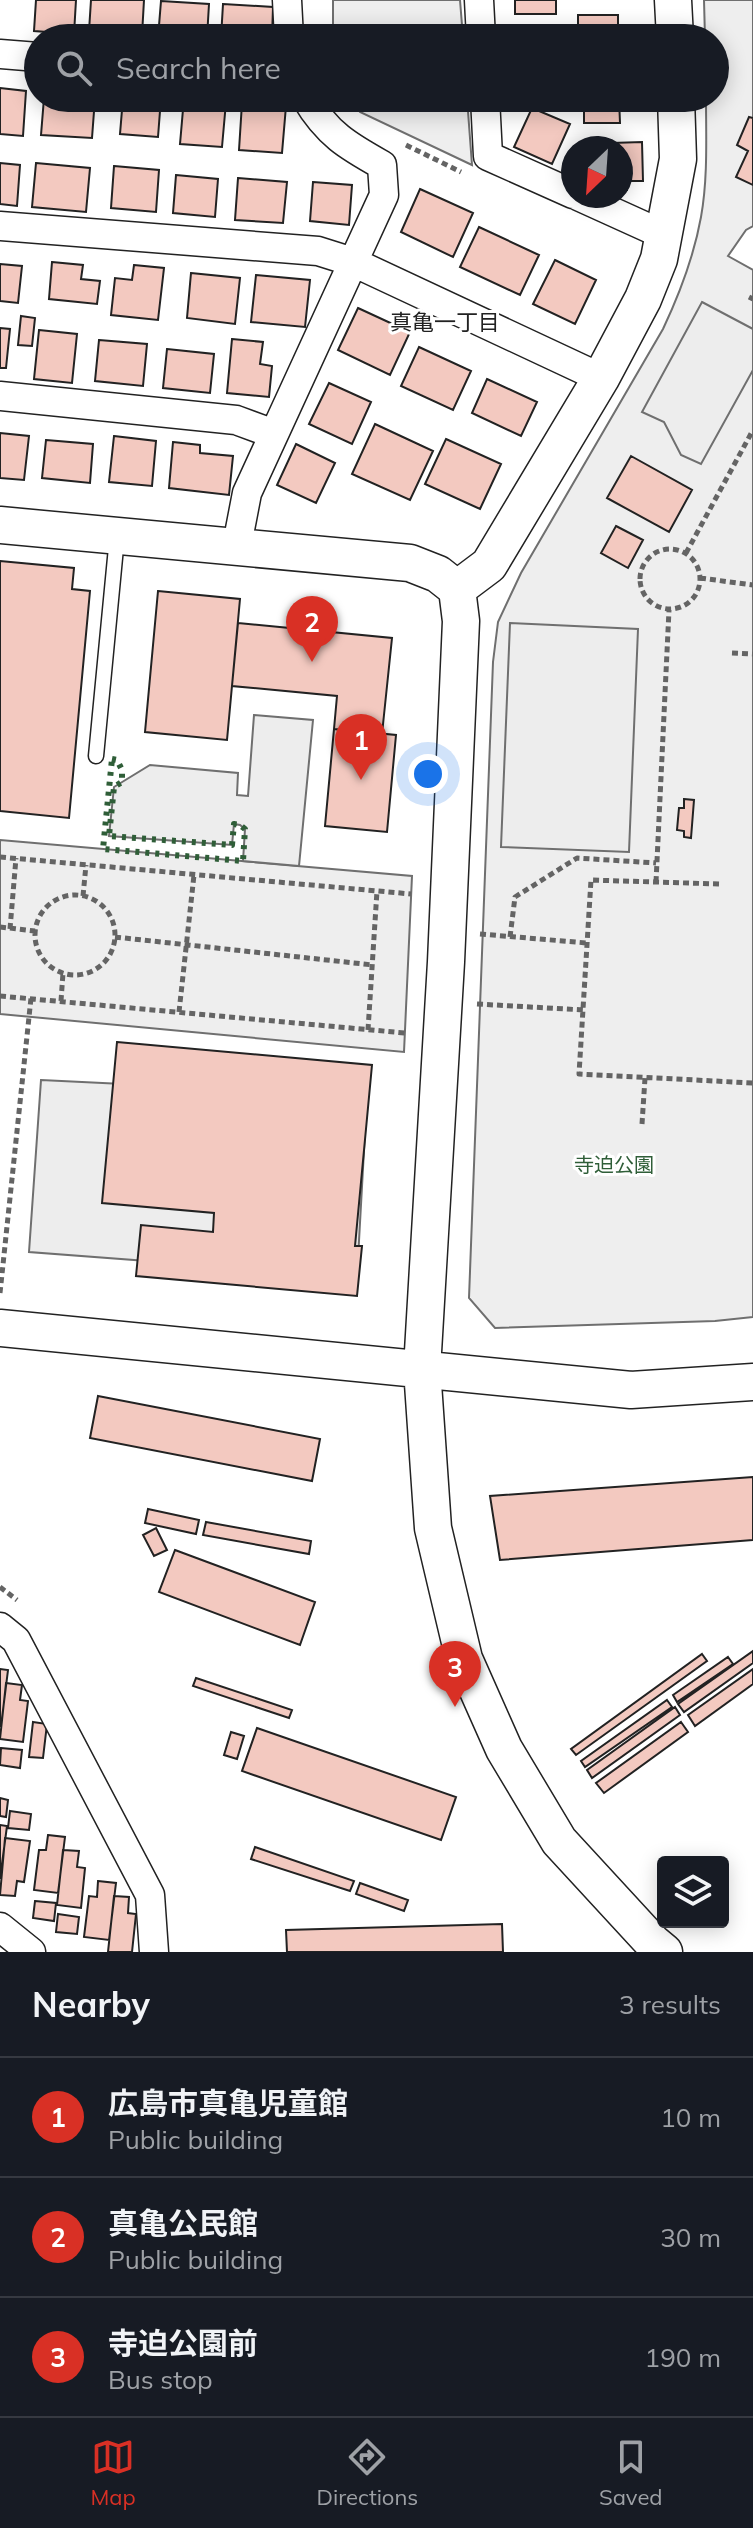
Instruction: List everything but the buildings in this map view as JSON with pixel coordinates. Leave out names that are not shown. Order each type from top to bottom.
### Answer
[{"type":"street","points":[[287,0],[288,24]]},
{"type":"street","points":[[479,0],[480,24]]},
{"type":"street","points":[[673,0],[674,24]]},
{"type":"street","points":[[0,54],[24,56]]},
{"type":"street","points":[[237,545],[247,493],[384,195],[382,165],[342,142],[315,112]]},
{"type":"street","points":[[486,112],[488,156],[561,188]]},
{"type":"street","points":[[457,589],[489,565],[601,378],[643,299],[659,259],[678,159],[676,112]]},
{"type":"street","points":[[605,208],[664,235]]},
{"type":"street","points":[[0,226],[318,251],[353,262],[601,378]]},
{"type":"street","points":[[0,396],[236,420],[274,434]]},
{"type":"street","points":[[0,525],[410,563],[438,574],[457,589],[461,621],[447,947],[422,1369],[433,1528],[464,1659],[504,1749],[559,1841],[664,1952]]},
{"type":"street","points":[[0,1328],[631,1390],[753,1382]]},
{"type":"street","points":[[0,1627],[16,1640],[150,1895],[154,1952]]},
{"type":"street","points":[[0,1927],[31,1952]]},
{"type":"lane","points":[[96,756],[117,536]]},
{"type":"path","points":[[686,553],[753,430]]},
{"type":"path","points":[[666,548],[686,553],[698,569],[700,578],[695,597],[679,608],[669,610],[650,602],[639,585],[642,565],[648,557],[666,548]]},
{"type":"path","points":[[700,578],[753,585]]},
{"type":"path","points":[[656,882],[669,610]]},
{"type":"path","points":[[732,653],[753,654]]},
{"type":"path","points":[[0,857],[411,894]]},
{"type":"path","points":[[10,929],[16,858]]},
{"type":"path","points":[[510,937],[515,897],[577,858],[656,863]]},
{"type":"path","points":[[83,896],[86,865]]},
{"type":"path","points":[[179,1012],[194,875]]},
{"type":"path","points":[[719,884],[591,880],[579,1074],[753,1083]]},
{"type":"path","points":[[368,1030],[377,891]]},
{"type":"path","points":[[74,894],[83,896],[99,902],[108,912],[114,924],[113,949],[106,961],[96,969],[84,974],[63,973],[46,964],[38,952],[35,931],[41,913],[50,903],[74,894]]},
{"type":"path","points":[[0,927],[35,931]]},
{"type":"path","points":[[479,934],[587,943]]},
{"type":"path","points":[[115,937],[373,965]]},
{"type":"path","points":[[61,1001],[63,973]]},
{"type":"path","points":[[0,996],[405,1033]]},
{"type":"path","points":[[0,1293],[31,998]]},
{"type":"path","points":[[475,1004],[584,1010]]},
{"type":"path","points":[[642,1124],[645,1078]]},
{"type":"green space","points":[[333,0],[460,0],[462,24],[333,24]]},
{"type":"green space","name":"寺迫公園","points":[[704,0],[753,0],[753,226],[746,230],[728,256],[753,270],[753,1317],[495,1328],[469,1298],[493,662],[498,622],[521,573],[663,329],[686,274],[703,202],[706,112],[729,112],[729,24],[705,24]]},
{"type":"green space","points":[[360,112],[468,112],[472,165]]},
{"type":"green space","points":[[0,840],[412,876],[404,1052],[0,1014]]},
{"type":"shaded area","points":[[702,302],[753,329],[753,370],[701,464],[681,455],[664,422],[642,412]]},
{"type":"shaded area","points":[[510,623],[638,629],[629,852],[501,847]]},
{"type":"shaded area","points":[[254,715],[313,720],[299,866],[243,861],[245,829],[234,824],[232,845],[109,836],[114,787],[150,765],[238,773],[237,795],[248,796]]},
{"type":"shaded area","points":[[41,1080],[367,1096],[357,1277],[29,1252]]},
{"type":"hedge","points":[[112,759],[117,760],[122,770],[122,782],[114,787],[109,836],[232,845],[234,824],[240,825],[245,829],[243,861],[103,849],[112,759]]},
{"type":"place","name":"真亀公民館","points":[[312,662]]},
{"type":"place","name":"広島市真亀児童館","points":[[361,780]]},
{"type":"place","name":"寺迫公園前","points":[[455,1707]]},
{"type":"district","name":"真亀一丁目","points":[[445,322]]}]
